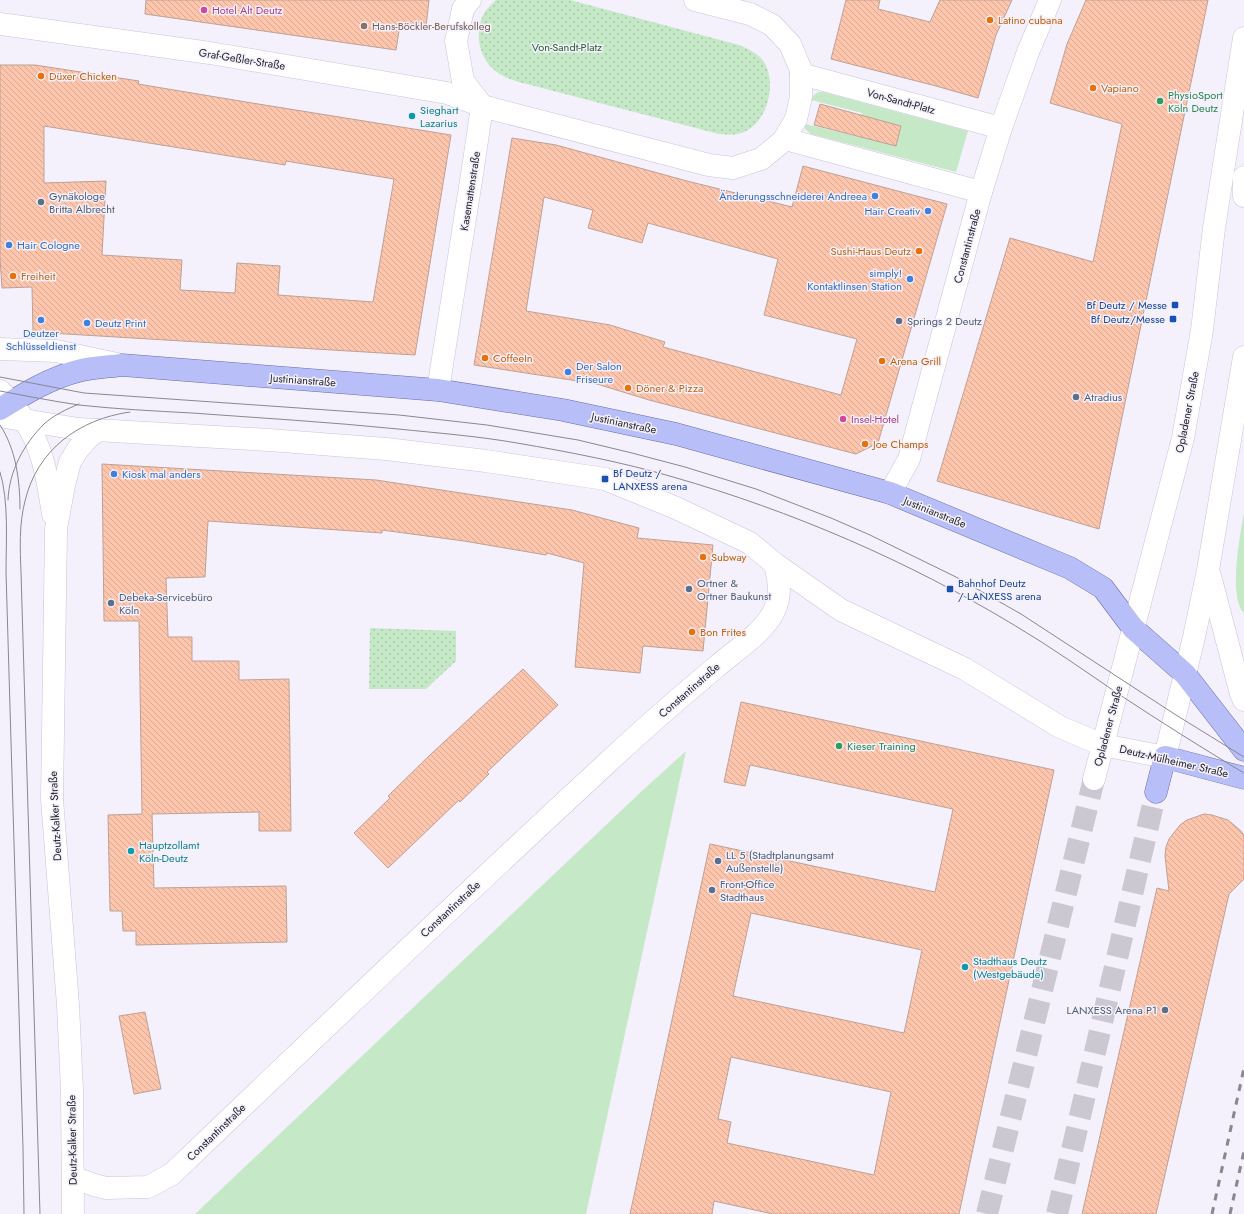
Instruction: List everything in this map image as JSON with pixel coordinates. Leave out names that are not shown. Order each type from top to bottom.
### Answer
[{"type":"main road","points":[[470,0],[463,9],[456,41],[463,81],[482,106],[709,165],[733,168],[761,159],[785,139],[796,119],[802,96],[801,70],[790,44],[772,25],[750,14],[695,0]]},
{"type":"main road","name":"Constantinstraße","points":[[890,493],[909,459],[981,192],[1001,128],[1028,52],[1050,0]]},
{"type":"main road","name":"Graf-Geßler-Straße","points":[[0,24],[247,59],[447,93],[482,106]]},
{"type":"main road","name":"Opladener Straße","points":[[1094,779],[1183,438],[1202,330],[1214,228],[1244,38]]},
{"type":"main road","name":"Von-Sandt-Platz","points":[[801,74],[1001,128]]},
{"type":"main road","points":[[1235,95],[1244,128]]},
{"type":"main road","name":"Kasemattenstraße","points":[[438,390],[474,168],[482,106]]},
{"type":"main road","points":[[785,139],[981,192]]},
{"type":"main road","points":[[1244,177],[1244,196]]},
{"type":"main road","name":"Justinianstraße","points":[[0,349],[56,351],[122,366],[438,390],[563,410],[676,434],[890,493],[1070,568],[1103,588],[1133,628],[1185,674]]},
{"type":"main road","points":[[1156,792],[1185,674],[1208,570],[1244,357]]},
{"type":"main road","points":[[122,366],[95,368],[61,376],[3,405],[25,420],[61,427],[386,449],[486,460],[605,479],[730,532],[750,543],[775,564],[841,610],[964,669],[1060,726],[1103,745]]},
{"type":"main road","points":[[25,420],[34,436],[43,462],[56,529]]},
{"type":"main road","name":"Deutz-Kalker Straße","points":[[74,1214],[72,1090],[68,1005],[52,799],[56,529],[70,462],[78,449],[98,430]]},
{"type":"main road","name":"Constantinstraße","points":[[73,1177],[94,1186],[106,1188],[148,1187],[172,1174],[426,931],[623,748],[714,668],[757,633],[770,618],[777,605],[780,583],[775,564]]},
{"type":"main road","points":[[1208,570],[1241,694],[1244,700]]},
{"type":"main road","points":[[1185,674],[1244,750]]},
{"type":"main road","name":"Deutz-Mülheimer Straße","points":[[1103,745],[1165,757],[1244,778]]},
{"type":"green space","name":"Von-Sandt-Platz","points":[[496,0],[570,0],[739,45],[759,56],[764,62],[768,71],[770,90],[765,110],[754,126],[742,133],[731,135],[715,133],[508,78],[491,67],[486,61],[480,47],[480,23],[487,9]]},
{"type":"green space","points":[[818,92],[823,92],[968,131],[956,172],[811,134],[805,129],[805,124],[855,136],[862,113],[811,100]]},
{"type":"green space","points":[[1244,513],[1244,613],[1239,605],[1237,594],[1236,565]]},
{"type":"green space","points":[[370,628],[456,631],[456,661],[426,689],[369,689]]},
{"type":"green space","points":[[686,751],[586,1214],[195,1214],[643,790]]},
{"type":"building","points":[[146,0],[429,0],[426,27],[400,24],[396,50],[145,14]]},
{"type":"building","points":[[846,0],[880,0],[878,9],[930,22],[940,0],[1012,0],[996,35],[978,98],[831,59]]},
{"type":"building","points":[[1086,0],[1208,0],[1099,529],[937,481],[1010,238],[1093,262],[1122,124],[1050,103],[1067,44]]},
{"type":"building","points":[[0,65],[35,65],[139,81],[138,84],[451,135],[415,355],[33,332],[32,287],[2,288],[0,258]],"holes":[[[44,126],[285,165],[286,161],[394,179],[373,302],[278,295],[280,266],[237,263],[235,293],[180,290],[182,260],[102,255],[106,181],[44,183]]]},
{"type":"building","points":[[820,104],[901,126],[896,146],[814,125]]},
{"type":"building","points":[[512,138],[556,145],[687,181],[792,207],[803,166],[947,204],[878,443],[856,454],[649,400],[597,384],[474,365]],"holes":[[[544,197],[593,210],[588,228],[642,243],[648,223],[778,259],[764,315],[857,339],[841,395],[663,347],[665,342],[610,325],[526,311]]]},
{"type":"building","points":[[102,464],[376,480],[572,510],[639,528],[637,538],[713,545],[703,651],[643,646],[640,673],[575,667],[584,563],[547,553],[546,555],[464,541],[382,530],[382,533],[208,521],[205,577],[166,578],[168,637],[192,637],[192,661],[239,661],[239,680],[289,679],[291,831],[259,831],[259,812],[152,814],[154,888],[286,886],[287,942],[136,945],[136,931],[123,931],[122,911],[110,911],[108,815],[142,814],[139,621],[104,621]]},
{"type":"building","points":[[523,669],[558,705],[487,772],[489,774],[460,802],[459,800],[388,868],[354,833],[390,798],[388,796],[431,754]]},
{"type":"building","name":"Stadthaus Deutz (Westgebäude)","points":[[741,702],[1054,770],[959,1214],[773,1214],[714,1201],[712,1214],[630,1214],[710,844],[935,892],[953,809],[750,765],[745,786],[724,782]],"holes":[[[751,913],[922,950],[904,1033],[733,996]],[[731,1057],[891,1092],[874,1175],[727,1143],[731,1122],[718,1119]]]},
{"type":"building","name":"LANXESS Arena P1","points":[[1204,814],[1228,820],[1241,831],[1244,836],[1244,879],[1229,894],[1156,1214],[1082,1214],[1157,888],[1169,891],[1165,856],[1166,847],[1169,839],[1180,825],[1187,820]]},
{"type":"building","points":[[145,1012],[161,1089],[134,1094],[119,1016]]},
{"type":"tunnel","points":[[987,1214],[1094,779]]},
{"type":"tunnel","points":[[1057,1214],[1156,792]]},
{"type":"tram line","points":[[0,377],[84,393],[399,415],[487,425],[578,440],[685,467],[756,489],[831,518],[870,535],[956,577],[1021,614],[1176,715],[1244,757]]},
{"type":"tram line","points":[[0,391],[79,405],[346,424],[487,438],[615,462],[717,490],[762,505],[848,540],[891,559],[974,602],[1068,659],[1120,695],[1244,773]]},
{"type":"tram line","points":[[8,500],[11,479],[15,468],[30,440],[48,421],[61,412],[79,404]]},
{"type":"tram line","points":[[40,1214],[20,536],[25,501],[31,483],[39,467],[50,452],[63,440],[78,430],[111,416],[130,412]]},
{"type":"tram line","points":[[0,425],[10,444],[16,466],[20,509]]},
{"type":"tram line","points":[[0,472],[6,508],[6,572],[24,1214]]},
{"type":"railway","points":[[1212,1214],[1244,1068]]},
{"type":"railway","points":[[1230,1214],[1244,1151]]},
{"type":"place","name":"Hotel Alt Deutz","points":[[204,10]]},
{"type":"place","name":"Latino cubana","points":[[990,20]]},
{"type":"place","name":"Hans-Böckler-Berufskolleg","points":[[364,26]]},
{"type":"place","name":"Düxer Chicken","points":[[41,76]]},
{"type":"place","name":"Vapiano","points":[[1093,88]]},
{"type":"place","name":"PhysioSport Köln Deutz","points":[[1160,101]]},
{"type":"place","name":"Sieghart Lazarius","points":[[412,116]]},
{"type":"place","name":"Änderungsschneiderei Andreea","points":[[875,196]]},
{"type":"place","name":"Gynäkologe Britta Albrecht","points":[[41,202]]},
{"type":"place","name":"Hair Creativ","points":[[928,211]]},
{"type":"place","name":"Hair Cologne","points":[[9,245]]},
{"type":"place","name":"Sushi-Haus Deutz","points":[[919,251]]},
{"type":"place","name":"Freiheit","points":[[13,276]]},
{"type":"place","name":"simply! Kontaktlinsen Station","points":[[910,279]]},
{"type":"place","name":"Bf Deutz / Messe","points":[[1175,305]]},
{"type":"place","name":"Bf Deutz/Messe","points":[[1173,319]]},
{"type":"place","name":"Deutzer Schlüsseldienst","points":[[41,320]]},
{"type":"place","name":"Springs 2 Deutz","points":[[899,321]]},
{"type":"place","name":"Deutz Print","points":[[87,323]]},
{"type":"place","name":"CoffeeIn","points":[[485,358]]},
{"type":"place","name":"Arena Grill","points":[[882,361]]},
{"type":"place","name":"Der Salon Friseure","points":[[568,372]]},
{"type":"place","name":"Döner & Pizza","points":[[628,388]]},
{"type":"place","name":"Atradius","points":[[1076,397]]},
{"type":"place","name":"Insel-Hotel","points":[[843,419]]},
{"type":"place","name":"Joe Champs","points":[[865,444]]},
{"type":"place","name":"Kiosk mal anders","points":[[114,474]]},
{"type":"place","name":"Bf Deutz / LANXESS arena","points":[[605,479]]},
{"type":"place","name":"Subway","points":[[703,557]]},
{"type":"place","name":"Ortner & Ortner Baukunst","points":[[689,589]]},
{"type":"place","name":"Bahnhof Deutz / LANXESS arena","points":[[950,589]]},
{"type":"place","name":"Debeka-Servicebüro Köln","points":[[111,603]]},
{"type":"place","name":"Bon Frites","points":[[692,632]]},
{"type":"place","name":"Kieser Training","points":[[839,746]]},
{"type":"place","name":"Hauptzollamt Köln-Deutz","points":[[131,851]]},
{"type":"place","name":"LL 5 (Stadtplanungsamt Außenstelle)","points":[[718,861]]},
{"type":"place","name":"Front-Office Stadthaus","points":[[712,890]]},
{"type":"place","name":"Stadthaus Deutz (Westgebäude)","points":[[965,967]]},
{"type":"place","name":"LANXESS Arena P1","points":[[1165,1010]]}]
